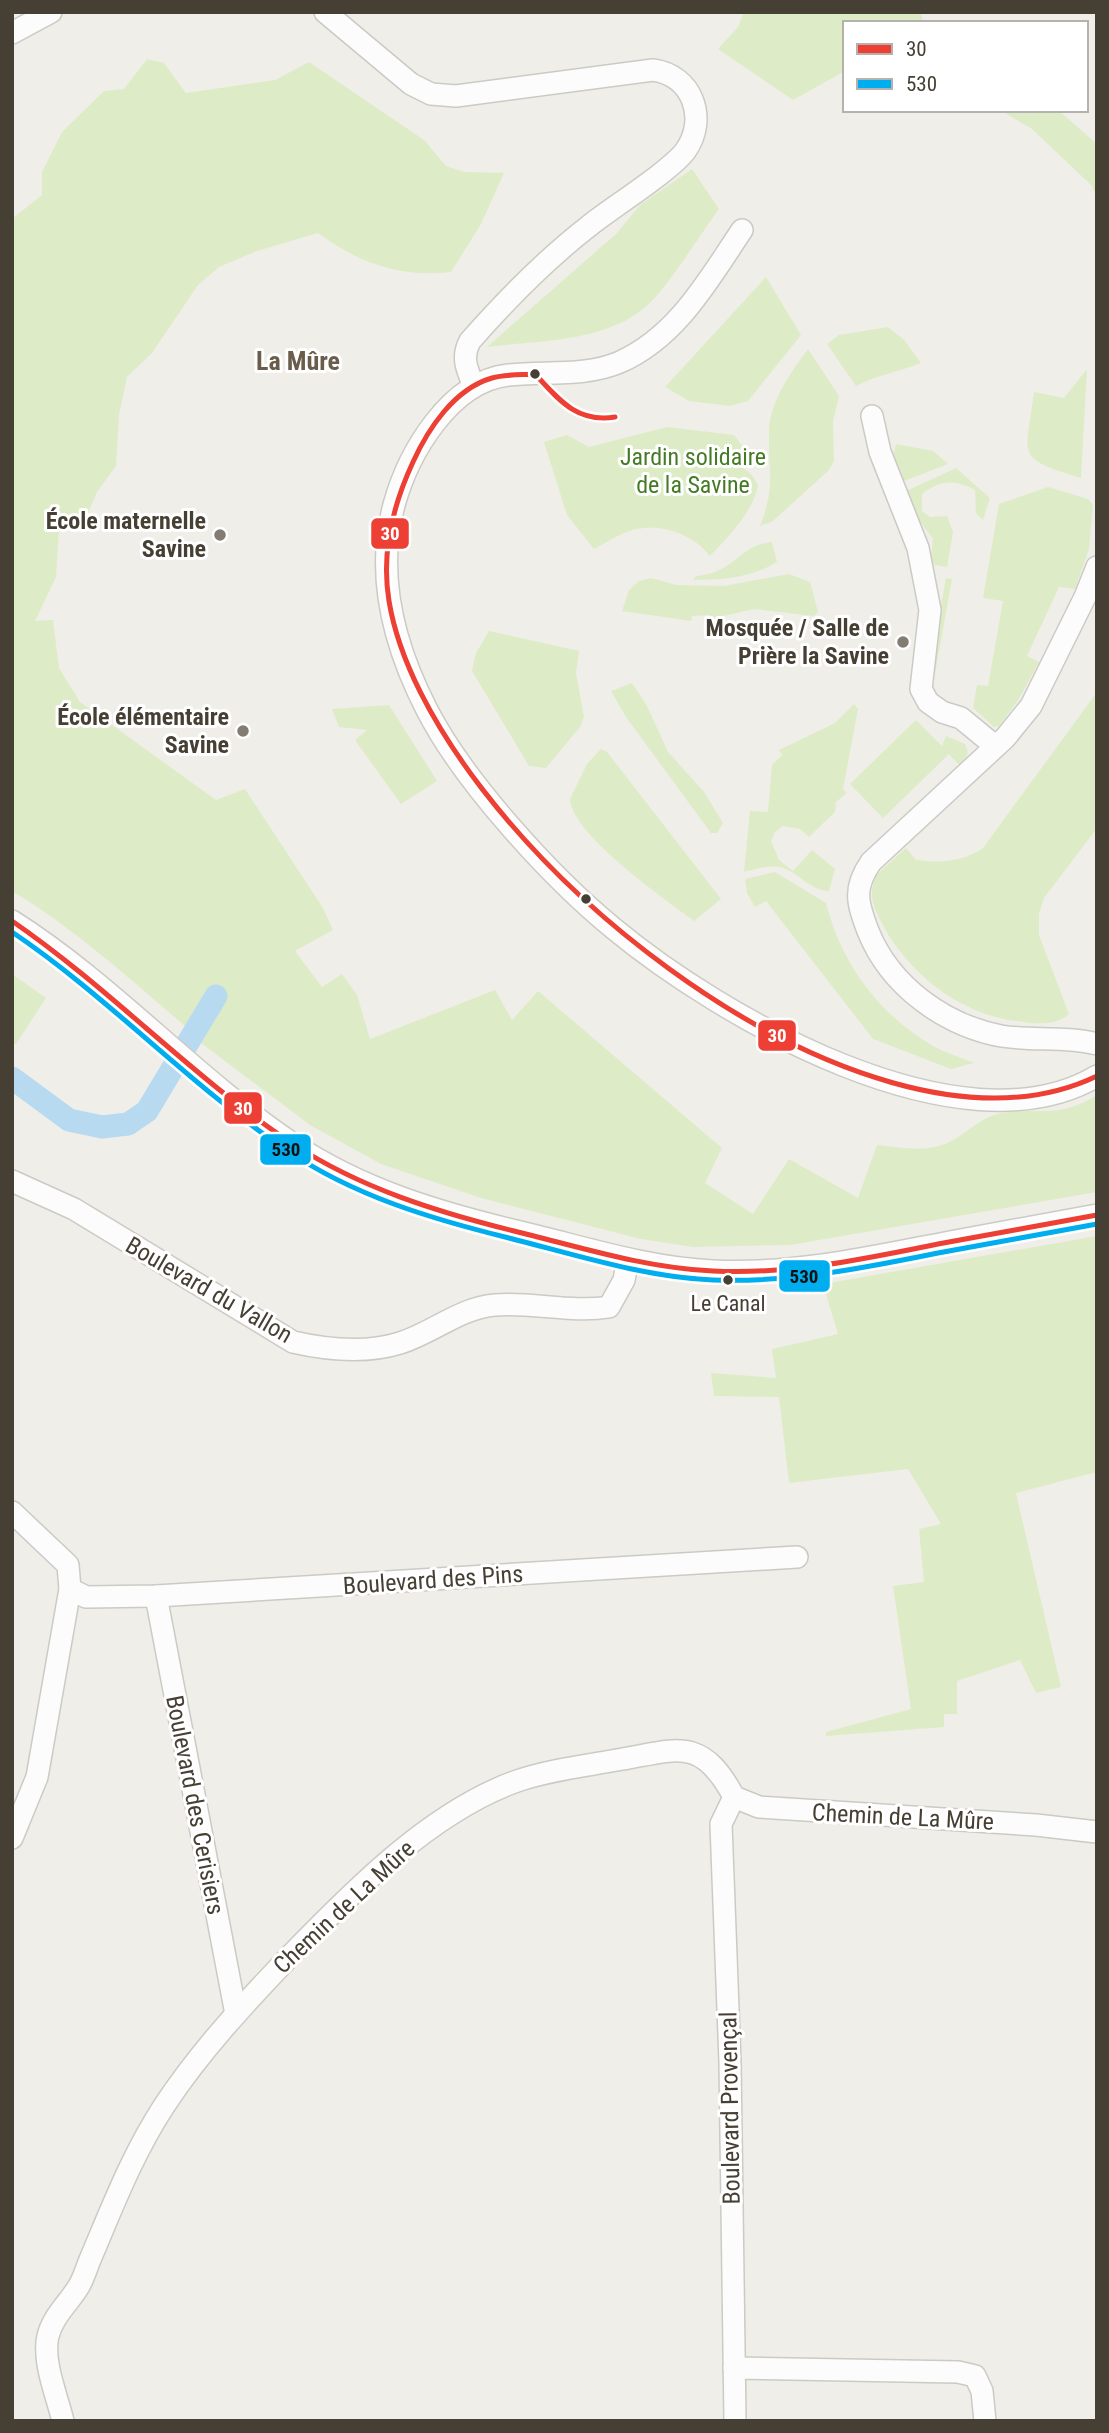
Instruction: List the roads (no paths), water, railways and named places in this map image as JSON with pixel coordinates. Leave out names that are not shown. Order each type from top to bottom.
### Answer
[{"type":"street","points":[[12,33],[51,12]]},
{"type":"street","points":[[326,12],[411,84],[431,94],[456,96],[653,70],[668,72],[684,82],[693,97],[695,125],[682,155],[588,226],[529,277],[470,341],[465,349],[465,362],[474,386]]},
{"type":"street","points":[[742,230],[688,309],[650,343],[620,362],[593,370],[504,376],[474,386],[433,426],[401,484],[387,538],[387,594],[402,651],[428,712],[471,776],[546,865],[614,929],[688,983],[784,1040],[867,1074],[931,1094],[989,1100],[1041,1097],[1065,1091],[1097,1076]]},
{"type":"street","points":[[872,416],[877,444],[918,548],[925,582],[929,627],[921,689],[928,702],[942,712],[961,718],[995,746]]},
{"type":"street","points":[[1092,1043],[1002,1036],[970,1027],[939,1012],[892,971],[874,945],[858,898],[859,880],[871,862],[995,746],[1031,706],[1085,597],[1097,566]]},
{"type":"street","points":[[12,921],[58,952],[228,1096],[294,1144],[382,1191],[456,1217],[628,1259],[701,1270],[776,1270],[852,1262],[1097,1215]]},
{"type":"street","name":"Boulevard du Vallon","points":[[12,1181],[74,1209],[293,1342],[326,1350],[368,1349],[401,1343],[462,1313],[493,1305],[608,1307],[624,1280],[628,1259]]},
{"type":"street","points":[[12,1512],[68,1565],[70,1589],[37,1777],[12,1838]]},
{"type":"street","name":"Boulevard des Pins","points":[[70,1589],[86,1597],[156,1596],[797,1557]]},
{"type":"street","name":"Boulevard des Cerisiers","points":[[156,1596],[236,2014]]},
{"type":"street","name":"Chemin de La Mûre","points":[[63,2421],[49,2362],[47,2338],[56,2317],[79,2286],[127,2171],[164,2107],[214,2037],[343,1902],[415,1839],[508,1785],[569,1768],[681,1749],[702,1755],[724,1779],[734,1797],[759,1807],[1036,1825],[1097,1832]]},
{"type":"street","name":"Boulevard Provençal","points":[[734,1797],[721,1824],[730,2062],[735,2421]]},
{"type":"street","points":[[734,2368],[967,2374],[975,2376],[982,2391],[985,2421]]},
{"type":"waterway","points":[[12,1078],[69,1120],[102,1127],[128,1124],[147,1111],[216,996]]},
{"type":"place","name":"École maternelle Savine","points":[[220,535]]},
{"type":"place","name":"Mosquée / Salle de Prière la Savine","points":[[903,642]]},
{"type":"place","name":"École élémentaire Savine","points":[[243,731]]},
{"type":"place","name":"Le Canal","points":[[728,1280]]},
{"type":"district","name":"La Mûre","points":[[298,361]]},
{"type":"park label","name":"Jardin solidaire de la Savine","points":[[693,471]]}]
